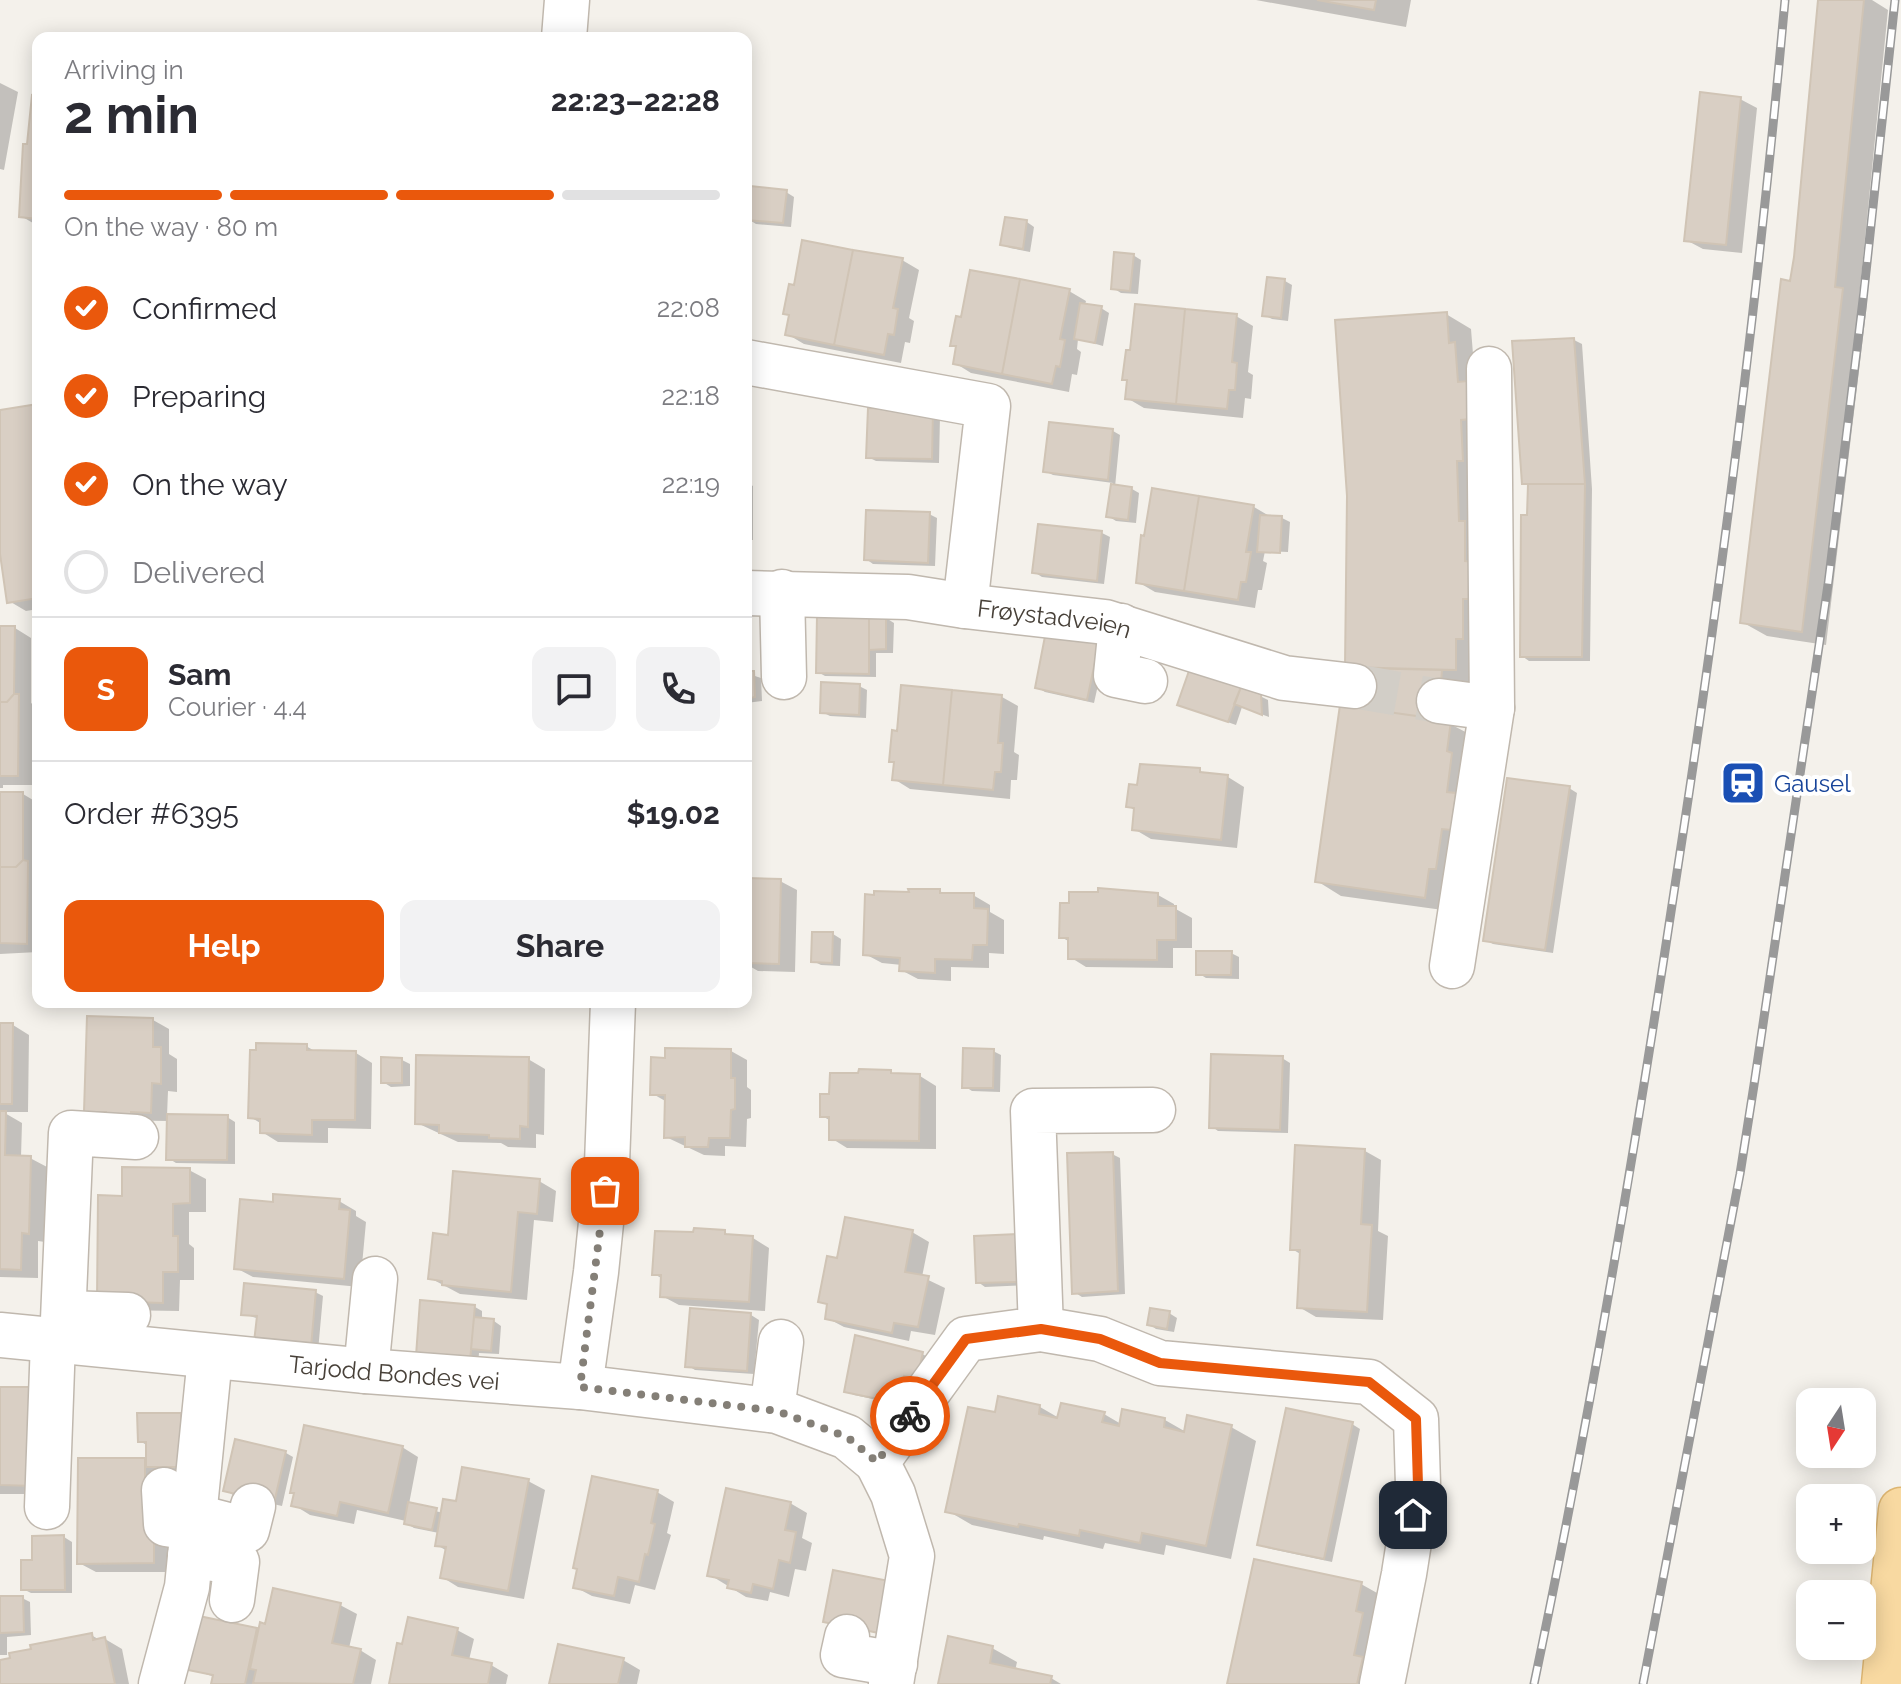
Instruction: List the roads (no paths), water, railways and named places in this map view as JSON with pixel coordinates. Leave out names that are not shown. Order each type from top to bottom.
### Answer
[{"type":"main road","points":[[1884,1684],[1901,1510]]},
{"type":"street","points":[[564,32],[567,0]]},
{"type":"street","points":[[752,363],[988,406],[965,606]]},
{"type":"street","points":[[1452,966],[1492,708],[1489,369]]},
{"type":"street","points":[[764,592],[784,677]]},
{"type":"street","name":"Frøystadveien","points":[[764,592],[908,597],[1105,622],[1284,678],[1354,686]]},
{"type":"street","points":[[1121,626],[1116,675],[1145,681]]},
{"type":"street","points":[[1439,701],[1492,708]]},
{"type":"street","points":[[613,1008],[607,1164],[580,1387],[772,1410],[847,1437],[877,1462],[893,1494],[912,1556],[893,1674],[843,1655],[847,1637]]},
{"type":"street","points":[[1041,1329],[1033,1111],[1153,1110]]},
{"type":"street","points":[[47,1507],[71,1133],[136,1137]]},
{"type":"street","points":[[366,1371],[375,1279]]},
{"type":"street","points":[[60,1332],[128,1315]]},
{"type":"street","points":[[877,1462],[966,1339],[1041,1329],[1100,1339],[1160,1363],[1369,1382],[1416,1419],[1418,1485],[1382,1684]]},
{"type":"street","name":"Tarjodd Bondes vei","points":[[0,1335],[60,1332],[210,1357],[580,1387]]},
{"type":"street","points":[[772,1410],[781,1342]]},
{"type":"street","points":[[161,1684],[187,1587],[185,1522],[210,1357]]},
{"type":"street","points":[[185,1522],[247,1530],[253,1506]]},
{"type":"street","points":[[185,1522],[237,1562],[232,1600]]},
{"type":"tunnel","points":[[1354,686],[1439,701]]},
{"type":"railway","points":[[1534,1684],[1610,1289],[1691,781],[1750,336],[1785,0]]},
{"type":"railway","points":[[1643,1684],[1740,1174],[1754,1085],[1828,585],[1895,0]]},
{"type":"place","name":"Gausel","points":[[1743,783]]}]
